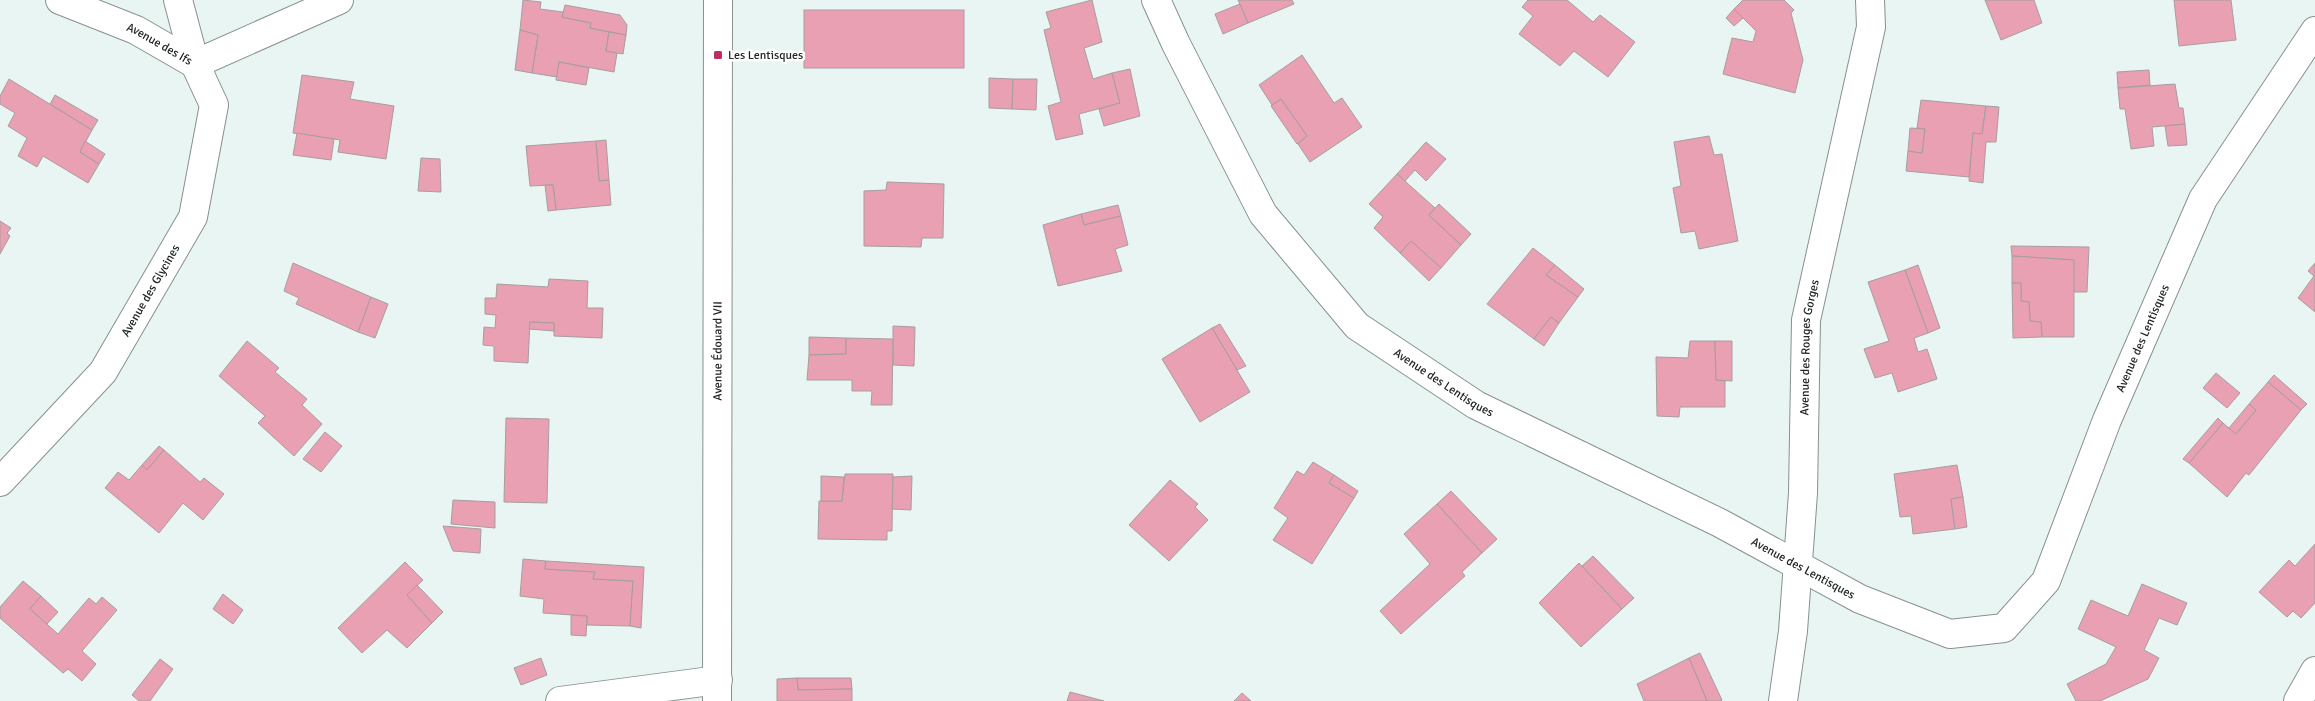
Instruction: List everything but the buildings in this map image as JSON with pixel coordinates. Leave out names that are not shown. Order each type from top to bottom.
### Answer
[{"type":"street","name":"Avenue des Ifs","points":[[60,0],[136,30],[195,64],[339,0]]},
{"type":"street","name":"Avenue des Glycines","points":[[0,482],[103,372],[193,217],[214,105],[195,64],[178,0]]},
{"type":"street","name":"Avenue Édouard VII","points":[[718,0],[718,691]]},
{"type":"street","name":"Avenue des Lentisques","points":[[1156,0],[1176,44],[1263,214],[1357,326],[1476,404],[1720,523],[1860,599],[1950,634],[2004,628],[2046,581],[2107,420],[2203,199],[2315,31]]},
{"type":"street","name":"Avenue des Rouges Gorges","points":[[1783,701],[1793,631],[1803,494],[1806,320],[1871,27],[1870,0]]},
{"type":"street","points":[[2298,701],[2315,671]]},
{"type":"street","points":[[560,701],[718,691]]},
{"type":"place","name":"Les Lentisques","points":[[718,55]]}]
